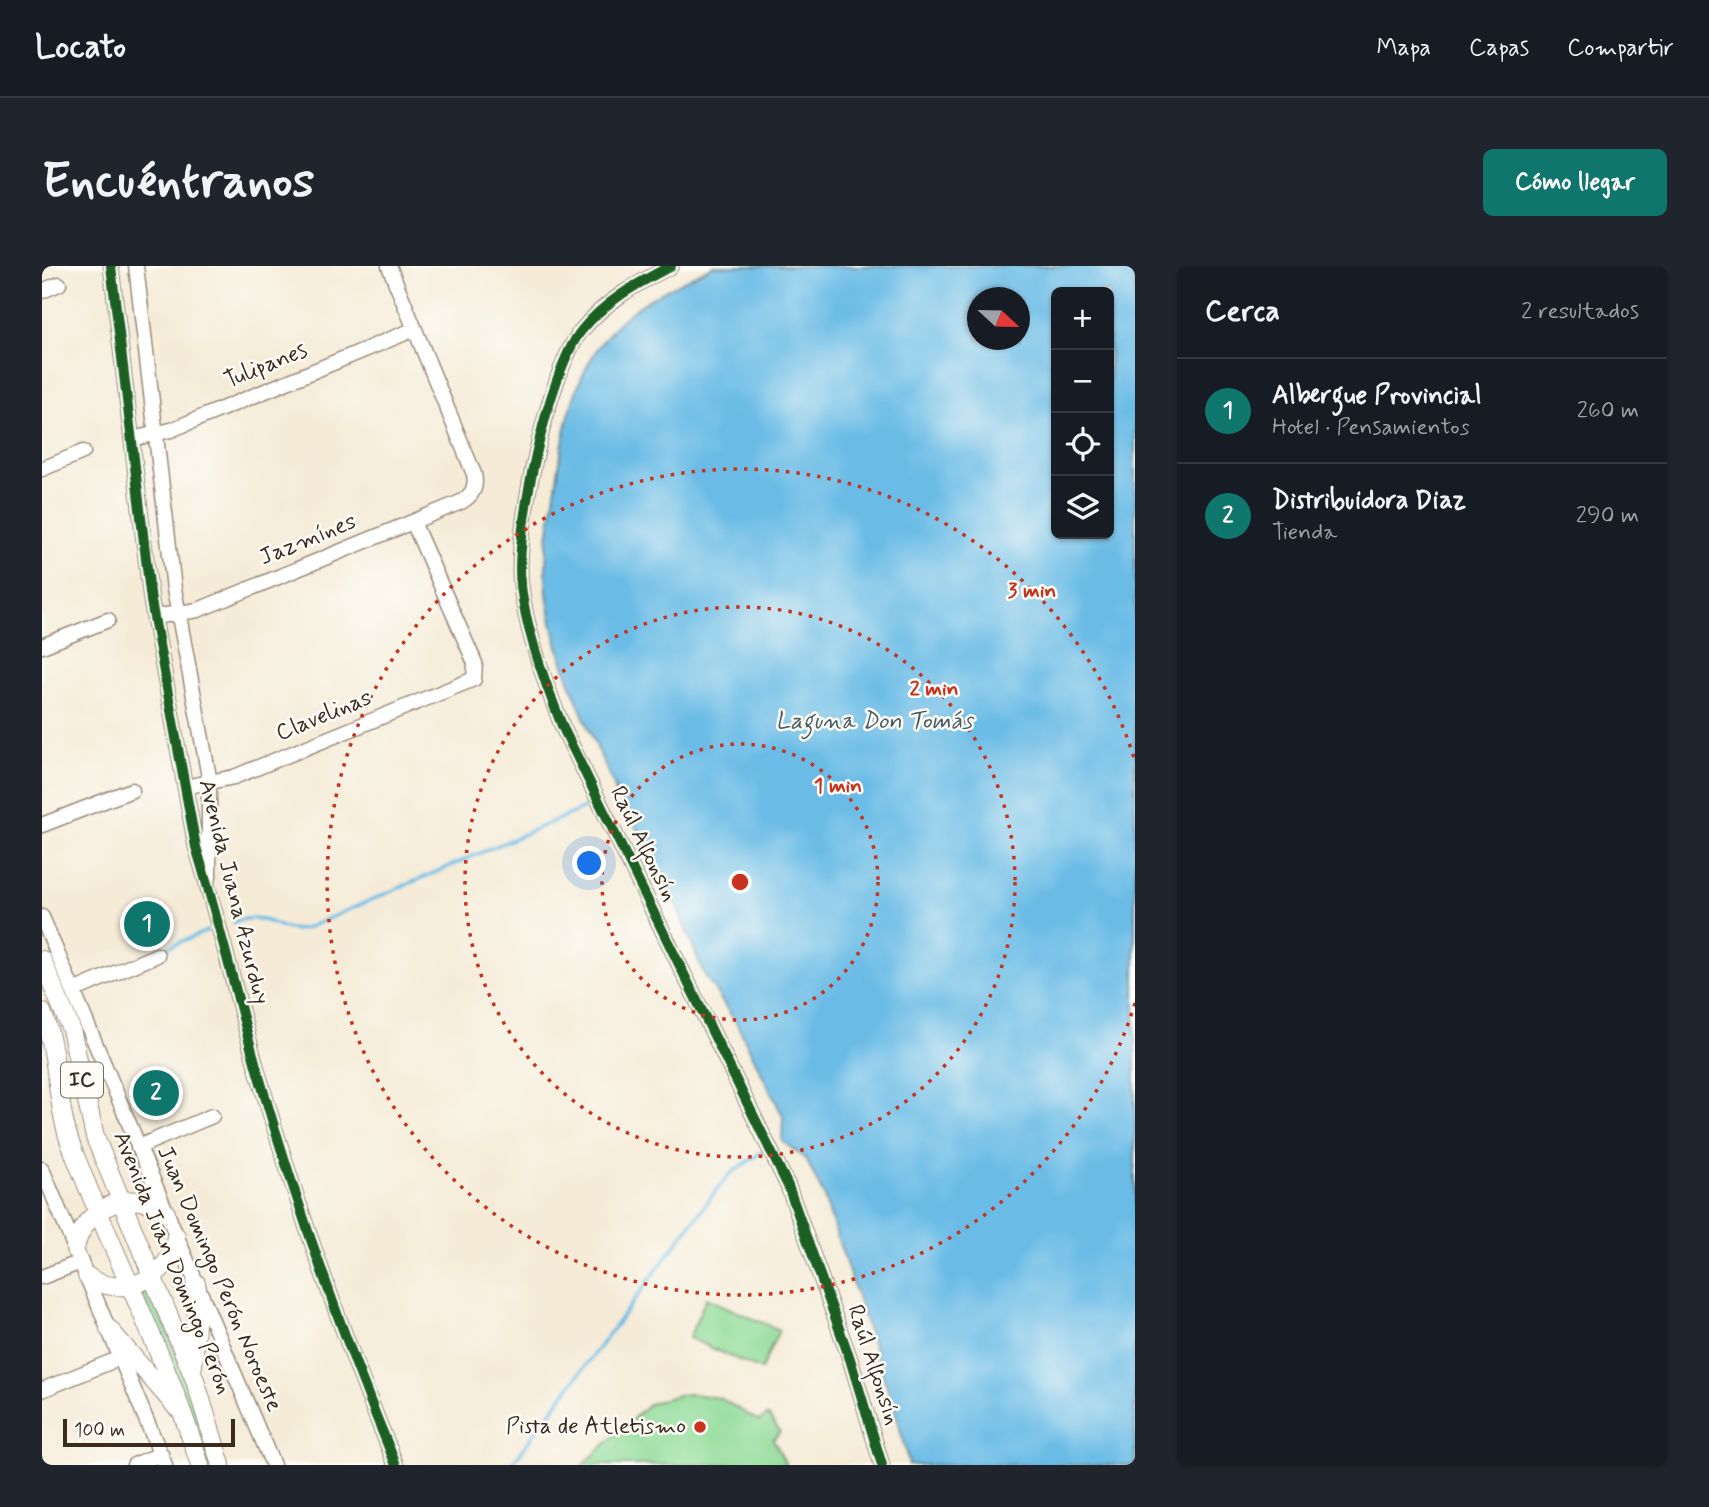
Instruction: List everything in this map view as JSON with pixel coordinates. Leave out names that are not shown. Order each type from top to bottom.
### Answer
[{"type":"main road","name":"Avenida Juan Domingo Perón","points":[[42,960],[70,1024],[92,1128],[195,1380],[221,1465]]},
{"type":"main road","name":"Avenida Juan Domingo Perón","points":[[42,1013],[53,1043],[68,1135],[185,1418],[200,1465]]},
{"type":"main road","points":[[166,1213],[142,1200],[121,1201],[99,1212],[80,1230],[81,1262],[107,1286],[130,1285],[152,1277],[167,1262],[176,1236]]},
{"type":"main road","points":[[195,1380],[192,1354],[198,1299],[196,1283]]},
{"type":"main road","points":[[108,1329],[185,1418]]},
{"type":"street","name":"Avenida Juana Azurduy","points":[[111,266],[154,617],[195,847],[208,882],[259,1075],[329,1296],[396,1465]]},
{"type":"street","name":"Avenida Juana Azurduy","points":[[136,266],[178,614],[210,783],[208,882]]},
{"type":"street","points":[[389,266],[415,329]]},
{"type":"street","name":"Raúl Alfonsín","points":[[671,266],[622,294],[598,313],[577,337],[562,363],[552,391],[530,494],[520,556],[521,588],[546,681],[563,728],[788,1186],[853,1368],[882,1465]]},
{"type":"street","points":[[42,291],[59,284]]},
{"type":"street","name":"Tulipanes","points":[[132,439],[156,434],[415,329]]},
{"type":"street","name":"Jazmínes","points":[[154,617],[204,608],[461,502],[473,490],[474,474],[415,329]]},
{"type":"street","points":[[42,468],[83,452]]},
{"type":"street","name":"Clavelinas","points":[[185,788],[229,779],[465,685],[476,676],[475,663],[414,522]]},
{"type":"street","points":[[42,646],[108,620]]},
{"type":"street","points":[[42,825],[132,790]]},
{"type":"street","name":"Juan Domingo Perón Noroeste","points":[[42,917],[273,1465]]},
{"type":"street","points":[[73,992],[156,955]]},
{"type":"street","points":[[138,1147],[212,1116]]},
{"type":"street","points":[[42,1169],[163,1460],[134,1465]]},
{"type":"street","points":[[42,1277],[81,1262]]},
{"type":"street","points":[[42,1390],[121,1358]]},
{"type":"green space","points":[[148,1285],[192,1388],[214,1465],[205,1465],[140,1288]]},
{"type":"green space","points":[[706,1298],[779,1330],[761,1370],[689,1338]]},
{"type":"green space","name":"Pista de Atletismo","points":[[678,1395],[720,1398],[759,1421],[768,1415],[780,1432],[773,1439],[786,1465],[583,1465],[649,1404]]},
{"type":"water","name":"Laguna Don Tomás","points":[[713,266],[1135,266],[1135,1465],[909,1465],[897,1418],[823,1194],[806,1159],[782,1141],[783,1116],[737,1024],[704,974],[677,907],[621,798],[615,794],[615,788],[571,685],[554,630],[546,578],[550,522],[570,413],[581,378],[611,331],[633,310]]},
{"type":"waterway","points":[[234,922],[256,919],[294,930],[304,929],[589,806]]},
{"type":"waterway","points":[[166,948],[207,931]]},
{"type":"waterway","points":[[511,1465],[715,1192],[730,1174],[762,1152]]},
{"type":"cycle path","points":[[111,266],[151,601],[196,847],[258,1073],[289,1172],[339,1320],[396,1465]]},
{"type":"cycle path","points":[[671,266],[634,286],[590,320],[569,352],[557,381],[536,454],[523,530],[521,586],[527,621],[537,658],[563,728],[788,1186],[850,1359],[882,1465]]},
{"type":"place","name":"Albergue Provincial","points":[[147,924]]},
{"type":"place","name":"Distribuidora Diaz","points":[[156,1093]]},
{"type":"place","name":"Pista de Atletismo","points":[[700,1427]]}]
